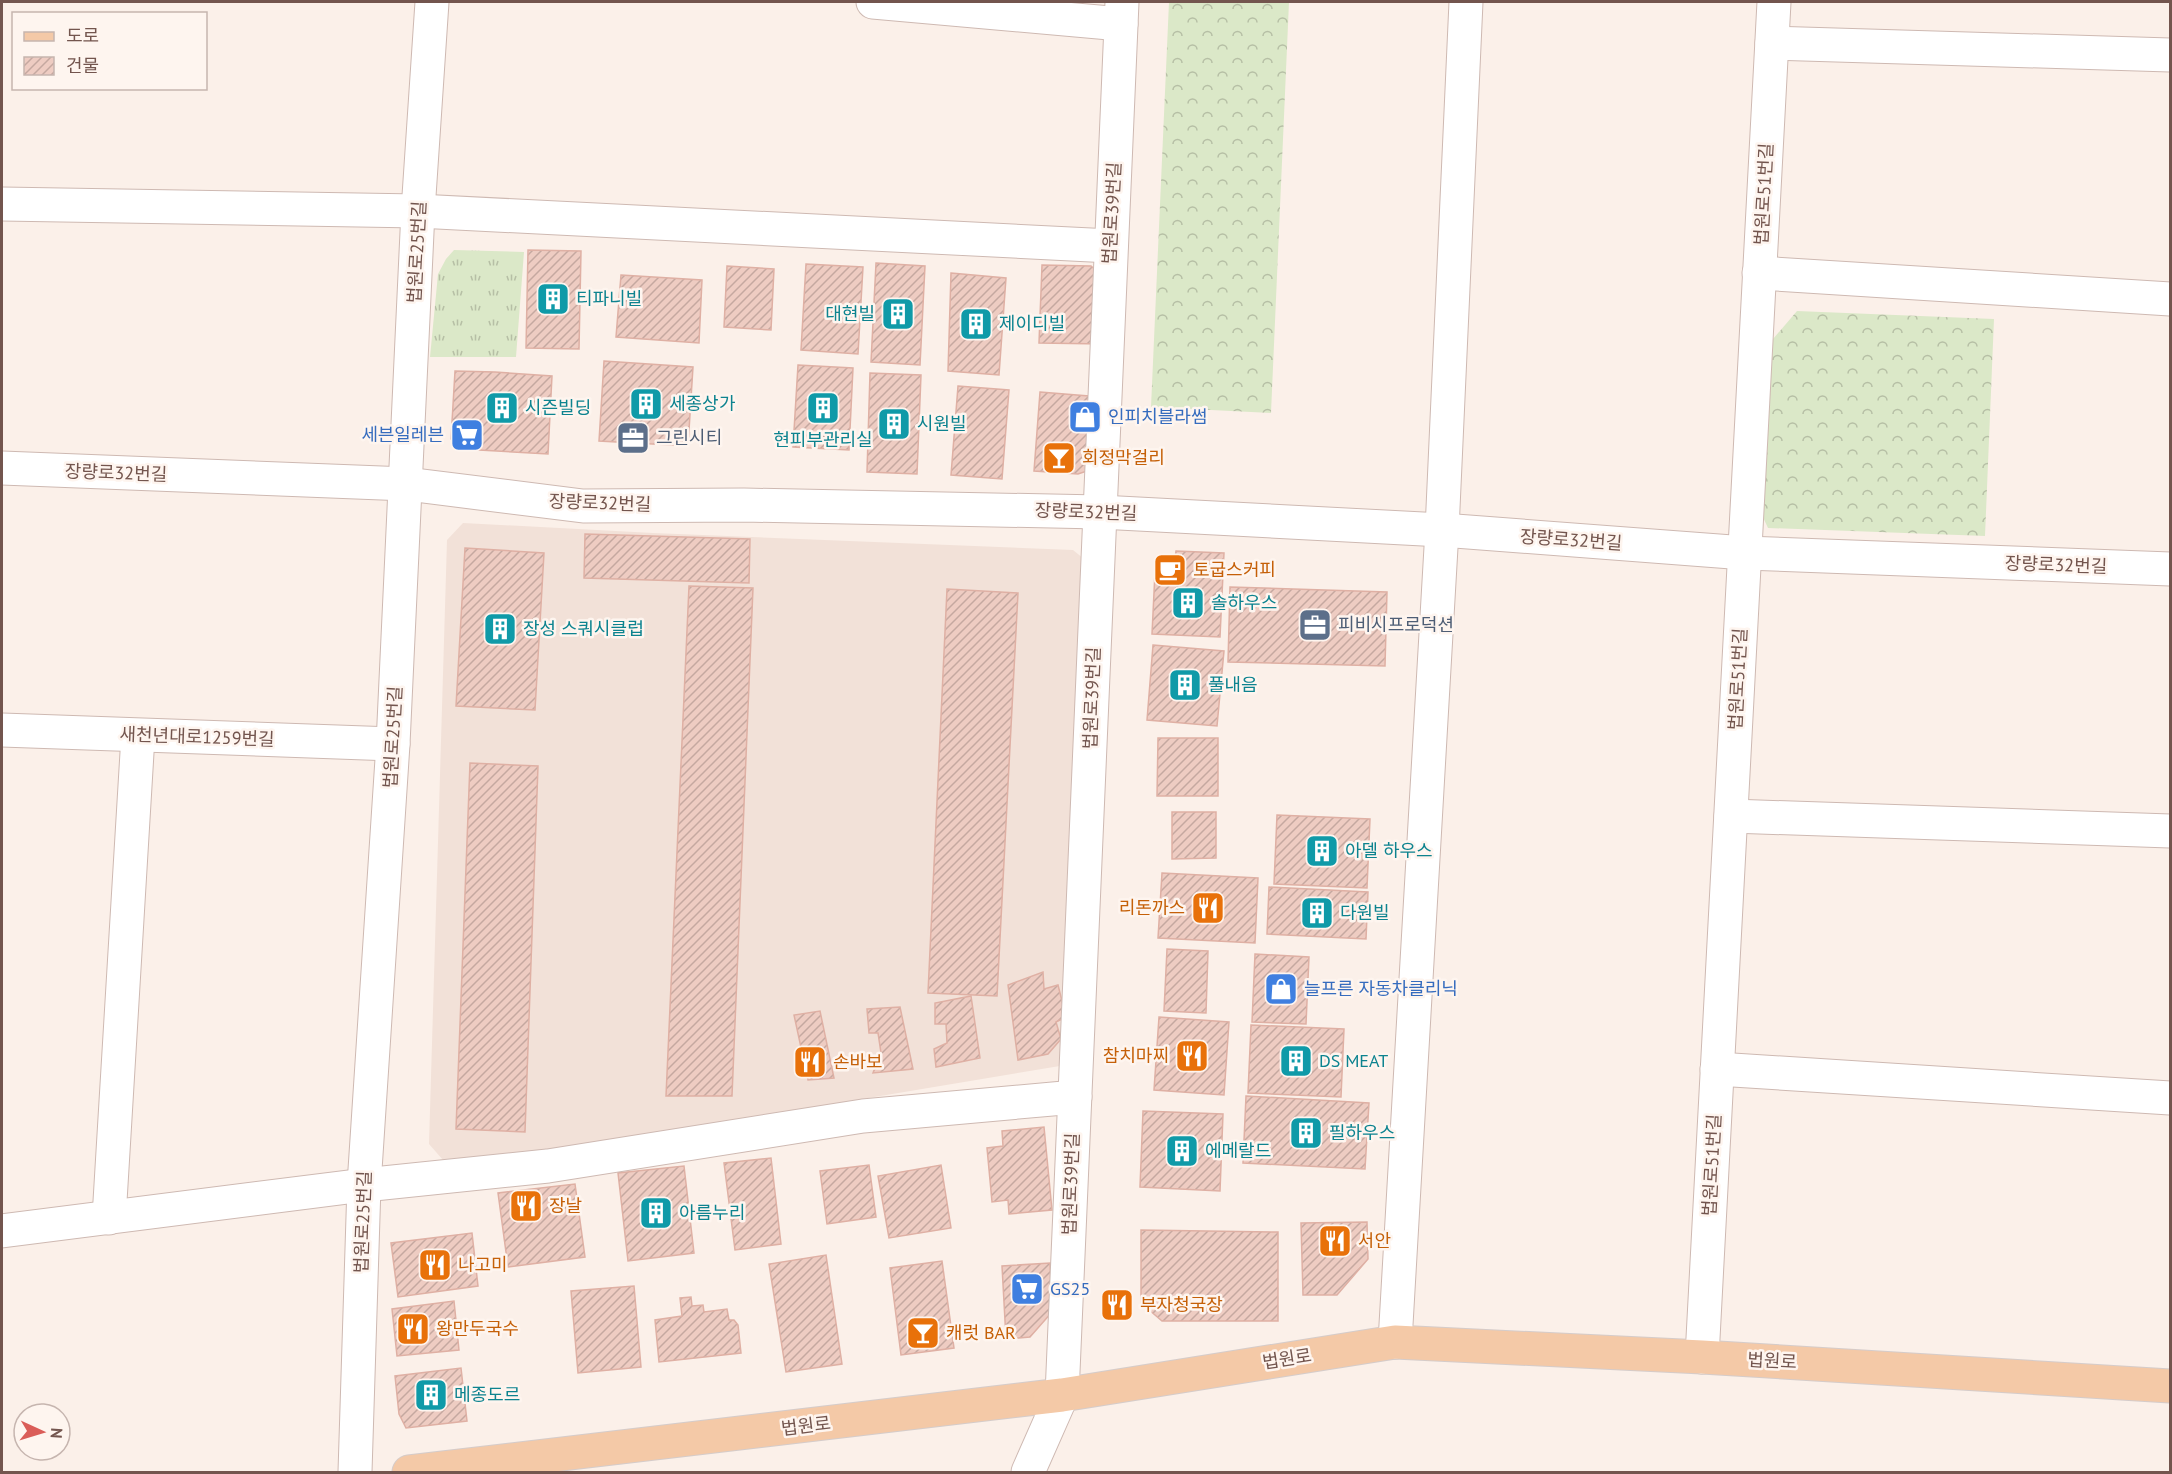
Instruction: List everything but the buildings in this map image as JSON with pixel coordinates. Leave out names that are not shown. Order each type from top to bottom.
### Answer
[{"type":"main road","name":"법원로","points":[[409,1473],[1062,1395],[1395,1342],[1702,1357],[2170,1386]]},
{"type":"street","name":"법원로25번길","points":[[355,1473],[364,1185],[393,744],[407,484],[418,211],[432,2]]},
{"type":"street","points":[[873,2],[1121,13]]},
{"type":"street","points":[[1395,1342],[1442,530],[1466,2]]},
{"type":"street","name":"법원로51번길","points":[[1702,1357],[1774,2]]},
{"type":"street","name":"법원로39번길","points":[[1062,1395],[1121,13]]},
{"type":"street","points":[[1772,44],[2170,55]]},
{"type":"street","points":[[2,204],[418,211],[1111,246]]},
{"type":"street","points":[[1759,273],[2170,299]]},
{"type":"street","name":"장량로32번길","points":[[2,468],[407,484],[583,506],[744,505],[1100,512],[1442,530],[1745,553],[2170,569]]},
{"type":"street","name":"새천년대로1259번길","points":[[2,730],[393,744]]},
{"type":"street","points":[[109,1218],[138,735]]},
{"type":"street","points":[[1731,816],[2170,831]]},
{"type":"street","points":[[1717,1069],[2170,1098]]},
{"type":"street","points":[[2,1231],[364,1185],[548,1166],[864,1116],[1075,1097]]},
{"type":"street","points":[[1028,1473],[1062,1395]]},
{"type":"shaded area","points":[[463,523],[1073,550],[1089,563],[1084,1062],[450,1168],[429,1144],[447,540]]},
{"type":"green space","points":[[1169,2],[1289,2],[1271,413],[1151,407]]},
{"type":"green space","points":[[454,250],[524,252],[516,357],[430,357],[438,274]]},
{"type":"green space","points":[[1797,311],[1994,319],[1985,536],[1768,528],[1761,513],[1773,339]]},
{"type":"place","name":"티파니빌","points":[[553,299]]},
{"type":"place","name":"대현빌","points":[[898,314]]},
{"type":"place","name":"제이디빌","points":[[976,324]]},
{"type":"place","name":"세종상가","points":[[646,404]]},
{"type":"place","name":"시즌빌딩","points":[[502,408]]},
{"type":"place","name":"현피부관리실","points":[[823,408]]},
{"type":"place","name":"인피치블라썸","points":[[1085,417]]},
{"type":"place","name":"시원빌","points":[[894,424]]},
{"type":"place","name":"세븐일레븐","points":[[467,435]]},
{"type":"place","name":"그린시티","points":[[633,438]]},
{"type":"place","name":"회정막걸리","points":[[1059,458]]},
{"type":"place","name":"토굽스커피","points":[[1170,570]]},
{"type":"place","name":"솔하우스","points":[[1188,603]]},
{"type":"place","name":"피비시프로덕션","points":[[1315,625]]},
{"type":"place","name":"장성 스쿼시클럽","points":[[500,629]]},
{"type":"place","name":"풀내음","points":[[1185,685]]},
{"type":"place","name":"아델 하우스","points":[[1322,851]]},
{"type":"place","name":"리돈까스","points":[[1208,908]]},
{"type":"place","name":"다원빌","points":[[1317,913]]},
{"type":"place","name":"늘프른 자동차클리닉","points":[[1281,989]]},
{"type":"place","name":"참치마찌","points":[[1192,1056]]},
{"type":"place","name":"DS MEAT","points":[[1296,1061]]},
{"type":"place","name":"손바보","points":[[810,1062]]},
{"type":"place","name":"필하우스","points":[[1306,1133]]},
{"type":"place","name":"에메랄드","points":[[1182,1151]]},
{"type":"place","name":"장날","points":[[526,1206]]},
{"type":"place","name":"아름누리","points":[[656,1213]]},
{"type":"place","name":"서안","points":[[1335,1241]]},
{"type":"place","name":"나고미","points":[[435,1265]]},
{"type":"place","name":"GS25","points":[[1027,1289]]},
{"type":"place","name":"부자청국장","points":[[1117,1305]]},
{"type":"place","name":"왕만두국수","points":[[413,1329]]},
{"type":"place","name":"캐럿 BAR","points":[[923,1333]]},
{"type":"place","name":"메종도르","points":[[431,1395]]}]
